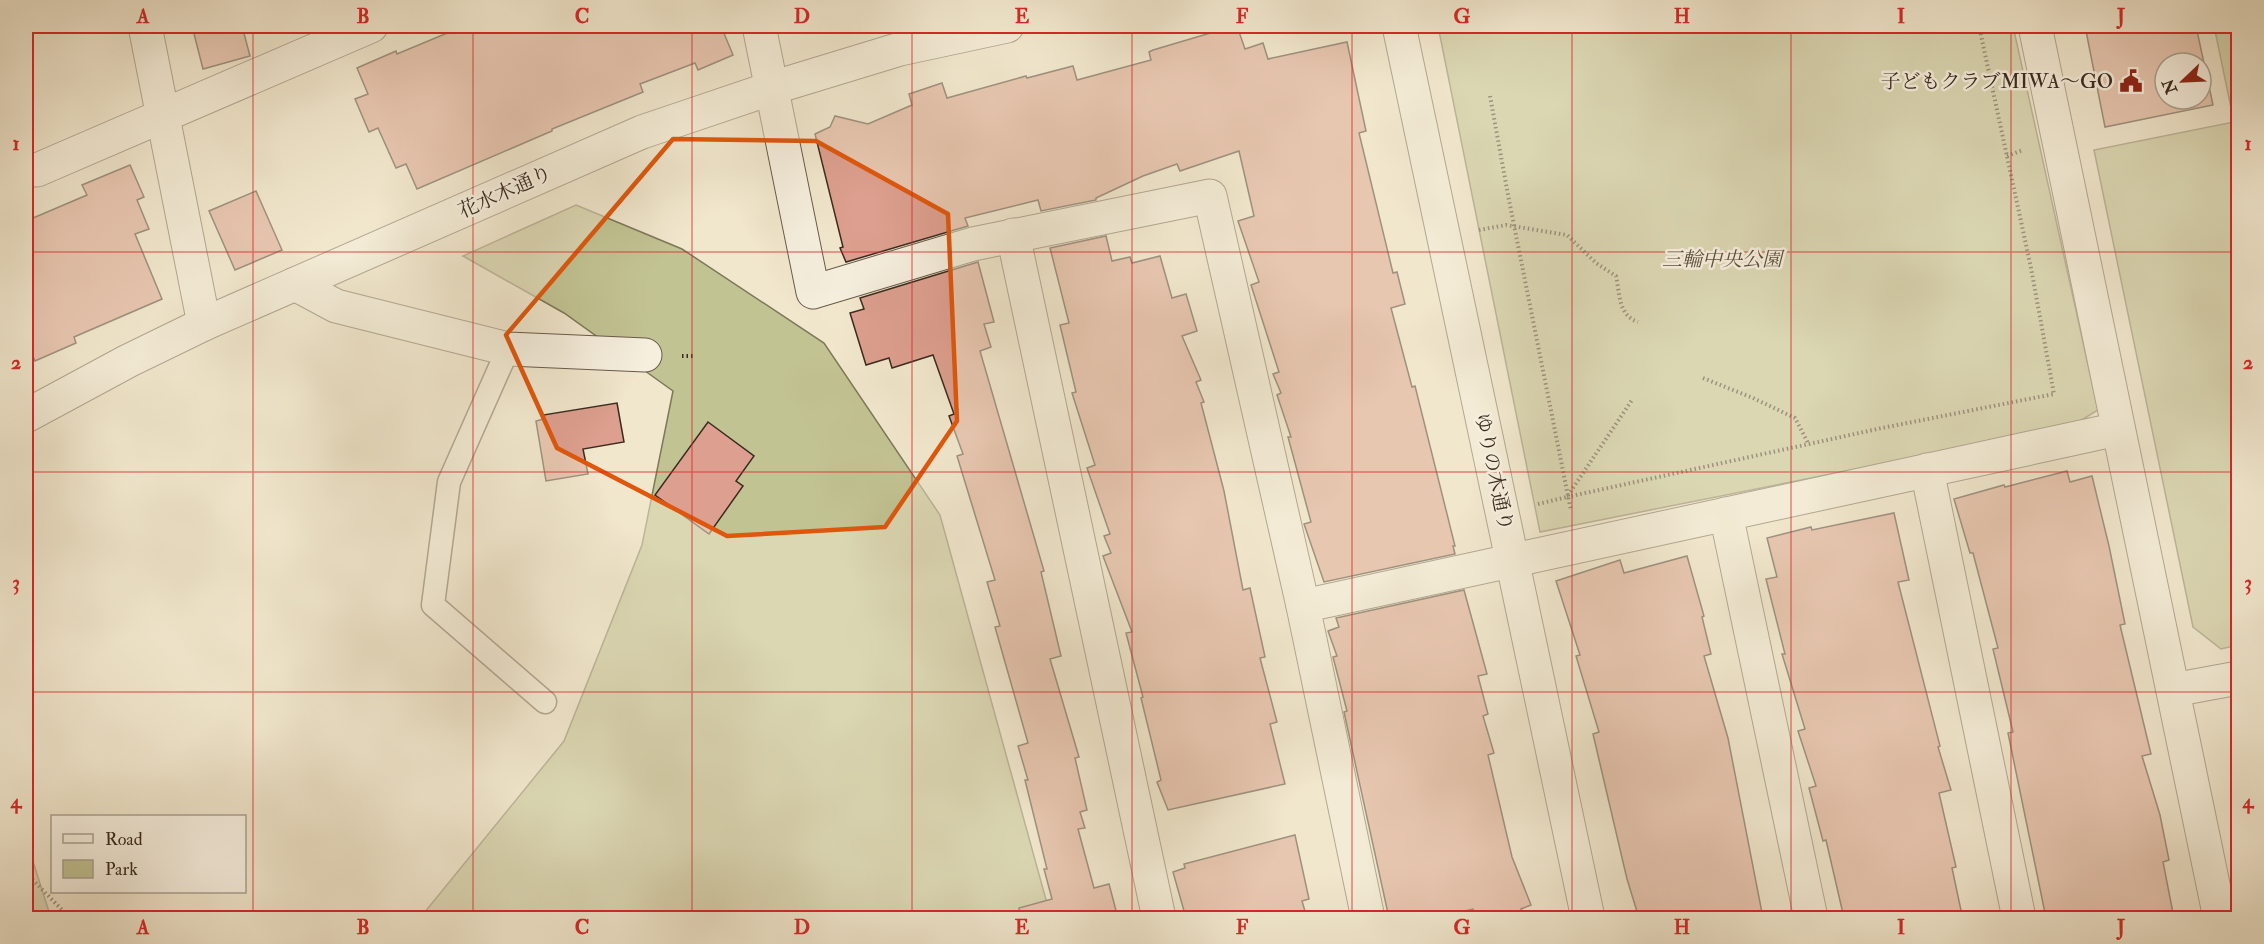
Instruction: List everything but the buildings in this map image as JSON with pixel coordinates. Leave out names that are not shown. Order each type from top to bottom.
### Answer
[{"type":"street","points":[[145,26],[204,324]]},
{"type":"street","points":[[759,26],[813,292],[973,244],[1210,196],[1303,606],[1368,918]]},
{"type":"street","name":"花水木通り","points":[[26,416],[128,361],[204,324],[642,132],[772,88],[900,49],[1007,26]]},
{"type":"street","name":"ゆりの木通り","points":[[1399,26],[1588,918]]},
{"type":"street","points":[[2035,26],[2220,918]]},
{"type":"street","points":[[26,170],[37,170],[362,27]]},
{"type":"street","points":[[1013,235],[1159,918]]},
{"type":"street","points":[[295,284],[336,306],[508,349],[645,356]]},
{"type":"street","points":[[1303,606],[2118,429]]},
{"type":"street","points":[[1927,471],[2019,918]]},
{"type":"street","points":[[1726,514],[1811,918]]},
{"type":"street","points":[[2173,690],[2238,678]]},
{"type":"lane","points":[[508,349],[449,482],[434,605],[545,702]]},
{"type":"path","points":[[1536,504],[2054,394],[2031,268],[1979,26]]},
{"type":"path","points":[[1490,96],[1567,497]]},
{"type":"path","points":[[1469,232],[1506,225],[1567,235],[1596,263],[1616,276],[1621,306],[1629,319],[1638,322]]},
{"type":"path","points":[[1703,378],[1795,418],[1809,445]]},
{"type":"path","points":[[1567,497],[1632,400]]},
{"type":"path","points":[[26,873],[70,918]]},
{"type":"highlighted area","points":[[673,139],[816,141],[948,214],[957,421],[885,527],[727,536],[557,448],[506,335]]},
{"type":"green space","name":"三輪中央公園","points":[[1438,26],[2013,26],[2098,410],[2072,426],[1540,532]]},
{"type":"green space","points":[[2214,26],[2238,26],[2238,645],[2221,649],[2193,627],[2094,150],[2234,122]]},
{"type":"green space","points":[[576,205],[682,249],[824,343],[940,515],[1051,918],[420,918],[564,741],[642,545],[673,391],[564,313],[463,256]]},
{"type":"green space","points":[[26,844],[28,846],[51,918],[26,918]]},
{"type":"place","name":"子どもクラブMIWA～GO","points":[[2131,81]]}]
